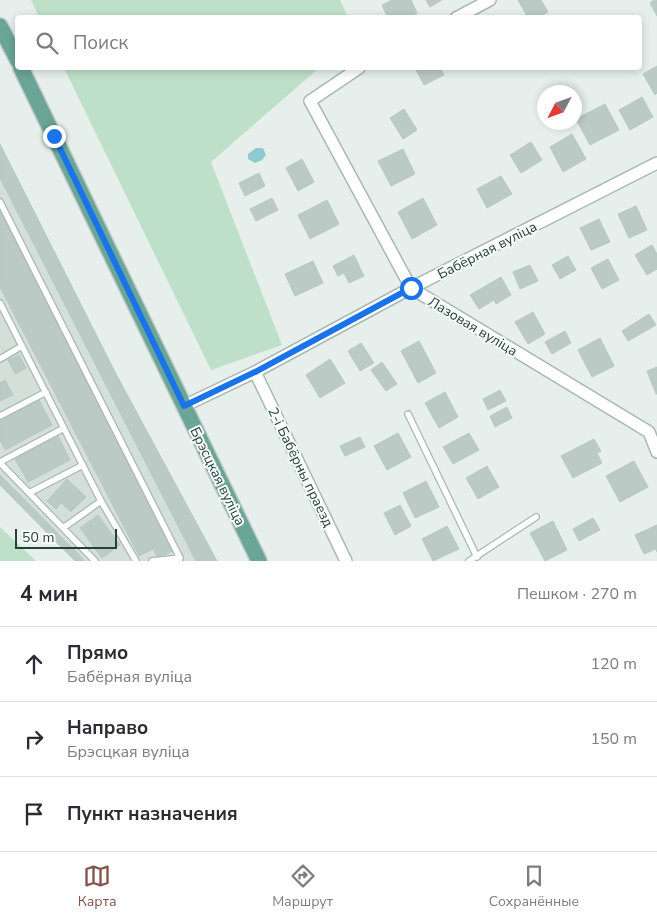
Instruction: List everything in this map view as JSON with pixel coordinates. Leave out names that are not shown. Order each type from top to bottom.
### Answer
[{"type":"main road","points":[[0,26],[15,55]]},
{"type":"main road","name":"Брэсцкая вуліца","points":[[22,70],[259,561]]},
{"type":"street","points":[[462,15],[490,0]]},
{"type":"street","points":[[356,70],[310,101],[411,288]]},
{"type":"street","name":"Бабёрная вуліца","points":[[184,406],[255,372],[411,288],[657,163]]},
{"type":"street","name":"Лазовая вуліца","points":[[411,288],[649,432],[657,452]]},
{"type":"street","name":"2-і Бабёрны праезд","points":[[255,372],[346,561]]},
{"type":"lane","points":[[0,202],[179,559],[152,561]]},
{"type":"lane","points":[[0,304],[100,500],[136,561]]},
{"type":"lane","points":[[0,359],[22,346]]},
{"type":"lane","points":[[0,416],[46,392]]},
{"type":"lane","points":[[408,414],[477,557]]},
{"type":"lane","points":[[64,428],[0,463],[95,561]]},
{"type":"lane","points":[[29,493],[82,465]]},
{"type":"lane","points":[[63,528],[100,500]]},
{"type":"lane","points":[[469,561],[536,517]]},
{"type":"shaded area","points":[[0,144],[116,374],[217,561],[75,561],[0,485]]},
{"type":"green space","points":[[31,0],[340,0],[347,15],[38,15]]},
{"type":"green space","points":[[65,70],[317,70],[211,162],[282,345],[211,370]]},
{"type":"green space","points":[[0,527],[34,559],[36,561],[0,561]]},
{"type":"water","points":[[256,148],[263,148],[266,155],[262,160],[255,163],[248,159],[248,154]]},
{"type":"building","points":[[392,0],[411,0],[417,13],[413,15],[387,15],[382,5]]},
{"type":"building","points":[[426,0],[442,0],[430,7]]},
{"type":"building","points":[[518,0],[541,0],[548,12],[543,15],[526,15]]},
{"type":"building","points":[[657,0],[657,16],[650,3]]},
{"type":"building","points":[[657,66],[657,93],[655,95],[643,74]]},
{"type":"building","points":[[416,70],[441,70],[444,75],[424,85]]},
{"type":"building","points":[[642,97],[653,117],[630,130],[619,110]]},
{"type":"building","points":[[605,104],[619,130],[590,145],[582,130],[582,116]]},
{"type":"building","points":[[404,109],[417,130],[403,139],[390,118]]},
{"type":"building","points":[[572,134],[586,159],[563,172],[550,147]]},
{"type":"building","points":[[531,142],[542,160],[521,173],[510,155]]},
{"type":"building","points":[[0,144],[116,374],[217,561],[196,561],[0,178]]},
{"type":"building","points":[[403,149],[415,174],[391,186],[378,161]]},
{"type":"building","points":[[302,159],[314,182],[298,191],[286,168]]},
{"type":"building","points":[[259,173],[265,186],[245,196],[239,183]]},
{"type":"building","points":[[501,176],[512,194],[487,208],[477,189]]},
{"type":"building","points":[[272,198],[278,210],[256,221],[250,209]]},
{"type":"building","points":[[423,198],[437,225],[412,239],[398,212]]},
{"type":"building","points":[[327,200],[339,224],[310,239],[298,215]]},
{"type":"building","points":[[636,206],[647,230],[629,238],[618,214]]},
{"type":"building","points":[[0,212],[175,550],[158,558],[153,549],[139,556],[0,287]]},
{"type":"building","points":[[599,219],[610,242],[591,250],[580,228]]},
{"type":"building","points":[[652,245],[657,254],[657,269],[647,275],[635,255]]},
{"type":"building","points":[[354,255],[364,276],[349,283],[344,273],[338,276],[333,266]]},
{"type":"building","points":[[568,256],[576,270],[560,279],[552,265]]},
{"type":"building","points":[[608,259],[619,280],[602,289],[591,268]]},
{"type":"building","points":[[313,261],[323,283],[295,296],[285,274]]},
{"type":"building","points":[[530,265],[538,281],[520,289],[513,272]]},
{"type":"building","points":[[501,277],[511,295],[496,304],[494,300],[479,309],[470,295]]},
{"type":"building","points":[[533,312],[545,334],[528,344],[515,322]]},
{"type":"building","points":[[649,314],[656,325],[628,341],[622,331]]},
{"type":"building","points":[[565,331],[571,343],[552,354],[545,342]]},
{"type":"building","points":[[600,338],[614,366],[592,377],[578,350]]},
{"type":"building","points":[[419,341],[436,373],[418,383],[401,351]]},
{"type":"building","points":[[361,343],[374,363],[360,371],[348,351]]},
{"type":"building","points":[[19,355],[26,368],[15,374],[8,360]]},
{"type":"building","points":[[330,359],[345,383],[320,398],[306,375]]},
{"type":"building","points":[[382,362],[397,384],[386,391],[371,370]]},
{"type":"building","points":[[657,367],[657,394],[656,394],[647,371]]},
{"type":"building","points":[[5,380],[13,395],[0,401],[0,383]]},
{"type":"building","points":[[500,390],[506,401],[488,410],[483,399]]},
{"type":"building","points":[[445,392],[458,417],[439,428],[425,403]]},
{"type":"building","points":[[39,400],[52,425],[5,450],[0,440],[0,420]]},
{"type":"building","points":[[507,407],[512,418],[495,427],[490,416]]},
{"type":"building","points":[[398,433],[411,457],[387,470],[374,446]]},
{"type":"building","points":[[469,433],[479,450],[453,464],[443,447]]},
{"type":"building","points":[[58,436],[70,460],[28,482],[15,459]]},
{"type":"building","points":[[360,437],[365,447],[345,456],[340,446]]},
{"type":"building","points":[[594,439],[601,451],[597,453],[602,463],[573,478],[561,456]]},
{"type":"building","points":[[634,461],[648,487],[620,502],[606,476]]},
{"type":"building","points":[[487,466],[499,487],[478,499],[466,478]]},
{"type":"building","points":[[0,475],[85,561],[75,561],[0,485]]},
{"type":"building","points":[[67,479],[86,497],[71,512],[61,503],[56,509],[47,501]]},
{"type":"building","points":[[426,481],[439,507],[415,518],[403,493]]},
{"type":"building","points":[[400,505],[411,526],[395,535],[384,513]]},
{"type":"building","points":[[98,515],[120,545],[102,558],[80,528]]},
{"type":"building","points":[[593,518],[600,530],[579,541],[573,529]]},
{"type":"building","points":[[553,521],[567,550],[545,561],[530,533]]},
{"type":"building","points":[[657,525],[657,552],[656,549],[644,554],[635,535]]},
{"type":"building","points":[[447,526],[459,549],[433,561],[422,539]]},
{"type":"route","points":[[54,136],[184,406],[255,372],[411,288]]}]
